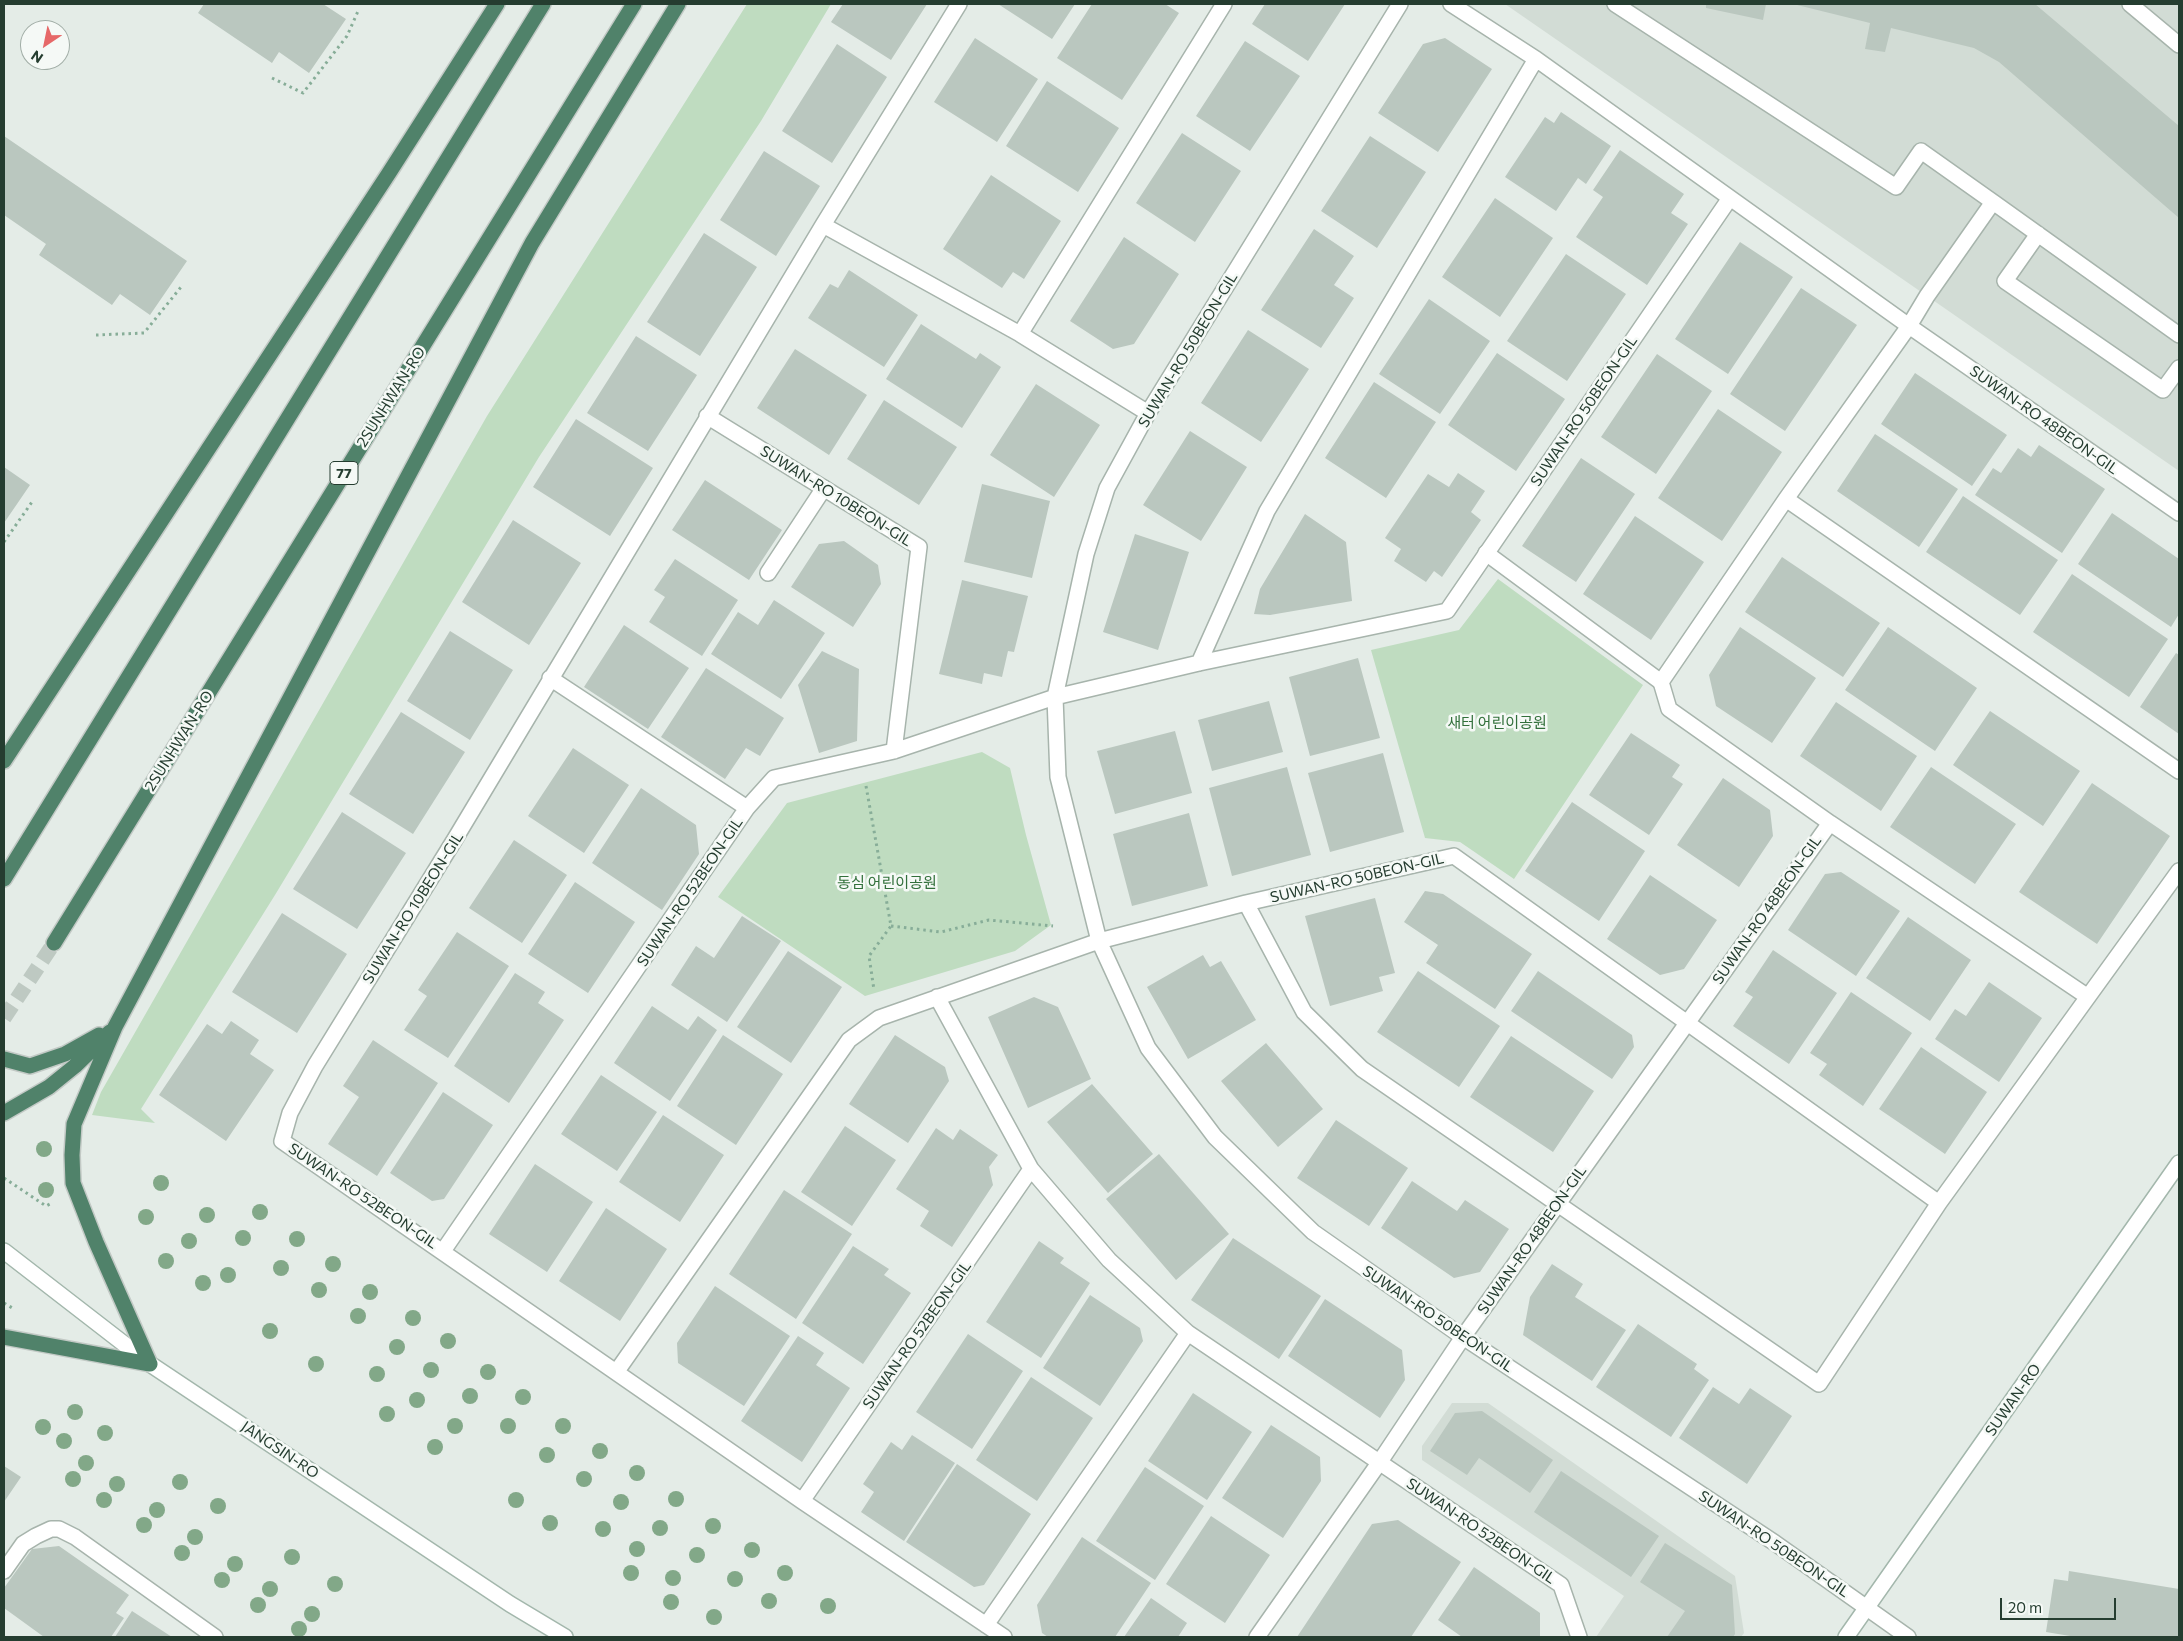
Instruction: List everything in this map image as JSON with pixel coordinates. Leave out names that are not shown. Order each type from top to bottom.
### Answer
[{"type":"highway","points":[[4,761],[389,173],[497,4]]},
{"type":"highway","points":[[4,879],[543,4]]},
{"type":"highway","name":"2SUNHWAN-RO","points":[[54,943],[634,4]]},
{"type":"highway","points":[[150,1364],[96,1242],[73,1184],[74,1124],[115,1027],[532,243],[678,4]]},
{"type":"highway","points":[[4,1059],[30,1066],[64,1054],[115,1027]]},
{"type":"highway","points":[[4,1113],[49,1087],[76,1066],[115,1027]]},
{"type":"highway","points":[[4,1337],[150,1364]]},
{"type":"street","name":"SUWAN-RO 10BEON-GIL","points":[[282,1141],[290,1113],[315,1066],[450,848],[707,416],[959,4]]},
{"type":"street","points":[[1020,334],[1224,4]]},
{"type":"street","name":"SUWAN-RO 50BEON-GIL","points":[[1400,4],[1148,413],[1107,488],[1086,554],[1055,697],[1058,777],[1099,941],[1148,1048],[1216,1137],[1313,1232],[1463,1337],[1775,1543],[1908,1637]]},
{"type":"street","points":[[1451,4],[1536,59],[1730,198]]},
{"type":"street","points":[[1616,4],[1896,187],[1921,151],[2179,335]]},
{"type":"street","points":[[2130,4],[2179,45]]},
{"type":"street","points":[[1199,664],[1267,512],[1536,59]]},
{"type":"street","name":"SUWAN-RO 50BEON-GIL","points":[[1055,697],[1199,664],[1447,612],[1730,198]]},
{"type":"street","name":"SUWAN-RO 48BEON-GIL","points":[[1730,198],[1909,326],[2179,513]]},
{"type":"street","points":[[1486,553],[1661,682],[1993,202]]},
{"type":"street","points":[[823,225],[1020,334],[1148,413]]},
{"type":"street","points":[[2038,234],[2005,280],[2163,390],[2179,368]]},
{"type":"street","name":"SUWAN-RO 10BEON-GIL","points":[[707,416],[919,547],[894,751]]},
{"type":"street","points":[[768,572],[824,488]]},
{"type":"street","points":[[1786,499],[2179,771]]},
{"type":"street","points":[[550,678],[747,808]]},
{"type":"street","name":"SUWAN-RO 48BEON-GIL","points":[[1463,1337],[1830,823],[1669,709],[1661,682]]},
{"type":"street","name":"SUWAN-RO 52BEON-GIL","points":[[443,1251],[747,808],[774,778],[894,751],[1055,697]]},
{"type":"street","points":[[1830,823],[2088,997]]},
{"type":"street","name":"SUWAN-RO 50BEON-GIL","points":[[1099,941],[1246,902],[1454,856],[1939,1203]]},
{"type":"street","points":[[1246,902],[1304,1012],[1362,1069],[1820,1384],[1939,1203],[2179,871]]},
{"type":"street","points":[[617,1371],[849,1040],[878,1018],[1099,941]]},
{"type":"street","name":"SUWAN-RO 52BEON-GIL","points":[[937,997],[1031,1169],[1109,1260],[1188,1333],[1561,1584],[1579,1637]]},
{"type":"street","name":"SUWAN-RO 52BEON-GIL","points":[[282,1141],[617,1371],[802,1501],[1004,1637]]},
{"type":"street","name":"SUWAN-RO","points":[[1846,1637],[2179,1163]]},
{"type":"street","name":"SUWAN-RO 52BEON-GIL","points":[[802,1501],[1031,1169]]},
{"type":"street","name":"JANGSIN-RO","points":[[4,1250],[150,1364],[510,1604],[565,1637]]},
{"type":"street","points":[[986,1625],[1188,1333]]},
{"type":"street","points":[[1258,1637],[1379,1463],[1463,1337]]},
{"type":"street","points":[[4,1571],[23,1544],[51,1529],[59,1530],[75,1537],[216,1637]]},
{"type":"path","points":[[272,78],[303,93],[347,36],[359,9]]},
{"type":"path","points":[[96,335],[144,333],[181,287]]},
{"type":"path","points":[[4,542],[32,502]]},
{"type":"path","points":[[861,759],[891,926],[869,956],[878,1018]]},
{"type":"path","points":[[891,926],[940,932],[989,920],[1052,925],[1099,941]]},
{"type":"shaded area","points":[[1505,4],[2179,4],[2179,471],[1927,296]]},
{"type":"shaded area","points":[[1452,1403],[1488,1403],[1735,1576],[1744,1633],[1741,1637],[1596,1637],[1624,1596],[1422,1460],[1422,1446]]},
{"type":"green space","points":[[747,4],[831,4],[761,121],[539,457],[275,895],[141,1109],[155,1123],[92,1115],[101,1092],[487,416]]},
{"type":"green space","name":"새터 어린이공원","points":[[1498,579],[1643,685],[1514,879],[1460,842],[1425,838],[1371,650],[1459,630]]},
{"type":"green space","name":"동심 어린이공원","points":[[982,752],[1010,768],[1051,925],[1015,951],[865,996],[718,897],[787,803]]},
{"type":"building","points":[[204,4],[323,4],[346,19],[309,73],[279,52],[272,63],[198,13]]},
{"type":"building","points":[[843,4],[927,4],[891,60],[831,22]]},
{"type":"building","points":[[998,4],[1075,4],[1052,39]]},
{"type":"building","points":[[1092,4],[1165,4],[1179,13],[1122,100],[1057,58]]},
{"type":"building","points":[[1265,4],[1345,4],[1308,61],[1252,24]]},
{"type":"building","points":[[1706,4],[1766,4],[1763,20],[1706,8]]},
{"type":"building","points":[[1793,4],[2035,4],[2179,126],[2179,218],[1999,62],[1974,48],[1891,28],[1885,52],[1865,49],[1870,23]]},
{"type":"building","points":[[975,38],[1038,79],[997,142],[934,102]]},
{"type":"building","points":[[1445,38],[1492,69],[1438,152],[1378,113],[1423,44]]},
{"type":"building","points":[[1245,41],[1300,76],[1250,151],[1196,116]]},
{"type":"building","points":[[837,44],[887,77],[832,163],[782,131]]},
{"type":"building","points":[[1047,81],[1119,128],[1078,192],[1006,146]]},
{"type":"building","points":[[1561,112],[1611,146],[1586,184],[1578,178],[1556,211],[1505,177],[1545,117],[1554,123]]},
{"type":"building","points":[[1182,133],[1241,171],[1195,242],[1136,203]]},
{"type":"building","points":[[4,136],[187,261],[150,315],[120,294],[112,305],[39,255],[46,244],[4,215]]},
{"type":"building","points":[[1370,136],[1426,172],[1377,248],[1321,211]]},
{"type":"building","points":[[1620,150],[1684,194],[1671,213],[1688,224],[1647,285],[1576,237],[1603,197],[1593,190]]},
{"type":"building","points":[[764,151],[820,186],[776,256],[720,220]]},
{"type":"building","points":[[991,175],[1061,221],[1024,279],[1013,272],[1002,288],[943,249]]},
{"type":"building","points":[[1495,198],[1553,238],[1500,317],[1442,277]]},
{"type":"building","points":[[1314,229],[1354,256],[1334,285],[1354,298],[1321,348],[1261,310]]},
{"type":"building","points":[[704,233],[757,267],[700,356],[647,322]]},
{"type":"building","points":[[1124,237],[1179,274],[1134,344],[1113,349],[1070,321]]},
{"type":"building","points":[[1740,242],[1793,277],[1728,374],[1675,339]]},
{"type":"building","points":[[1566,254],[1626,294],[1567,381],[1507,341]]},
{"type":"building","points":[[849,270],[918,315],[884,367],[808,318],[830,284],[838,288]]},
{"type":"building","points":[[1801,288],[1857,325],[1785,431],[1730,394]]},
{"type":"building","points":[[1429,299],[1490,341],[1440,414],[1379,374]]},
{"type":"building","points":[[921,324],[976,359],[980,353],[1001,367],[962,428],[886,379]]},
{"type":"building","points":[[1248,330],[1309,369],[1261,442],[1201,403]]},
{"type":"building","points":[[636,336],[697,375],[648,451],[587,413]]},
{"type":"building","points":[[795,349],[867,395],[829,455],[757,408]]},
{"type":"building","points":[[1497,353],[1565,399],[1516,471],[1448,425]]},
{"type":"building","points":[[1657,354],[1712,391],[1656,474],[1601,437]]},
{"type":"building","points":[[1915,373],[2007,435],[1972,486],[1881,424]]},
{"type":"building","points":[[1374,382],[1436,422],[1386,498],[1325,458]]},
{"type":"building","points":[[1036,384],[1100,425],[1054,497],[990,455]]},
{"type":"building","points":[[884,400],[957,447],[919,505],[847,459]]},
{"type":"building","points":[[1718,409],[1782,452],[1722,541],[1658,498]]},
{"type":"building","points":[[576,419],[653,468],[610,536],[533,487]]},
{"type":"building","points":[[1190,431],[1247,467],[1201,541],[1143,505]]},
{"type":"building","points":[[1875,434],[1958,489],[1919,547],[1837,491]]},
{"type":"building","points":[[2039,445],[2105,489],[2062,553],[1975,495],[1993,468],[2001,473],[2018,448],[2031,457]]},
{"type":"building","points":[[1581,458],[1635,494],[1576,582],[1522,546]]},
{"type":"building","points":[[4,467],[30,485],[4,523]]},
{"type":"building","points":[[1458,473],[1485,491],[1471,512],[1481,520],[1442,577],[1434,571],[1426,582],[1394,561],[1401,549],[1385,538],[1428,474],[1449,487]]},
{"type":"building","points":[[705,480],[782,530],[749,580],[672,530]]},
{"type":"building","points":[[982,484],[1050,501],[1032,578],[964,562]]},
{"type":"building","points":[[1963,496],[2058,560],[2020,615],[1926,552]]},
{"type":"building","points":[[2112,513],[2179,559],[2179,614],[2171,627],[2078,564]]},
{"type":"building","points":[[1305,514],[1346,542],[1352,601],[1270,615],[1254,614],[1260,589]]},
{"type":"building","points":[[1635,516],[1704,562],[1651,640],[1583,594]]},
{"type":"building","points":[[513,520],[581,563],[529,645],[462,602]]},
{"type":"building","points":[[1135,534],[1189,552],[1158,650],[1103,632]]},
{"type":"building","points":[[844,541],[878,565],[881,584],[853,627],[791,587],[819,544]]},
{"type":"building","points":[[1782,557],[1880,623],[1843,677],[1745,612]]},
{"type":"building","points":[[675,559],[738,600],[702,656],[649,622],[665,597],[654,590]]},
{"type":"building","points":[[2072,574],[2168,639],[2129,697],[2033,632]]},
{"type":"building","points":[[962,580],[1028,596],[1014,652],[1008,651],[1002,677],[984,673],[982,684],[939,674]]},
{"type":"building","points":[[774,600],[825,633],[781,699],[711,654],[738,612],[758,625]]},
{"type":"building","points":[[624,625],[689,668],[648,729],[584,687]]},
{"type":"building","points":[[1740,627],[1816,678],[1772,743],[1716,706],[1709,675]]},
{"type":"building","points":[[1888,627],[1977,688],[1935,751],[1845,690]]},
{"type":"building","points":[[450,631],[513,670],[470,740],[407,701]]},
{"type":"building","points":[[822,651],[859,669],[857,741],[819,753],[798,685]]},
{"type":"building","points":[[2176,653],[2179,655],[2179,734],[2140,707]]},
{"type":"building","points":[[1358,658],[1380,738],[1310,756],[1289,677]]},
{"type":"building","points":[[706,668],[784,718],[760,756],[746,748],[725,779],[661,737]]},
{"type":"building","points":[[1269,701],[1283,752],[1212,771],[1198,720]]},
{"type":"building","points":[[1836,702],[1917,756],[1881,811],[1800,756]]},
{"type":"building","points":[[1990,711],[2080,771],[2043,826],[1953,765]]},
{"type":"building","points":[[401,712],[465,752],[413,834],[349,794]]},
{"type":"building","points":[[1175,731],[1192,793],[1115,814],[1097,751]]},
{"type":"building","points":[[1631,733],[1680,765],[1672,777],[1683,784],[1649,835],[1589,795]]},
{"type":"building","points":[[573,748],[629,785],[584,853],[528,816]]},
{"type":"building","points":[[1383,753],[1404,832],[1330,852],[1308,773]]},
{"type":"building","points":[[1287,767],[1311,855],[1232,876],[1209,788]]},
{"type":"building","points":[[1931,767],[2016,824],[1975,884],[1890,827]]},
{"type":"building","points":[[1723,778],[1770,810],[1773,836],[1739,887],[1677,845]]},
{"type":"building","points":[[2092,783],[2170,836],[2097,944],[2019,892]]},
{"type":"building","points":[[641,788],[696,825],[699,854],[662,910],[592,863]]},
{"type":"building","points":[[1572,802],[1645,851],[1599,921],[1525,871]]},
{"type":"building","points":[[342,812],[406,853],[357,929],[293,889]]},
{"type":"building","points":[[1189,813],[1208,886],[1132,906],[1113,834]]},
{"type":"building","points":[[514,840],[567,875],[522,943],[469,908]]},
{"type":"building","points":[[1841,872],[1900,911],[1856,976],[1788,930],[1825,874]]},
{"type":"building","points":[[1650,875],[1717,920],[1684,969],[1660,975],[1607,939]]},
{"type":"building","points":[[575,882],[635,922],[588,993],[528,954]]},
{"type":"building","points":[[1425,891],[1443,894],[1532,954],[1495,1009],[1426,963],[1438,945],[1404,922]]},
{"type":"building","points":[[1375,898],[1395,973],[1379,977],[1383,991],[1330,1006],[1305,916]]},
{"type":"building","points":[[282,913],[347,954],[297,1033],[232,992]]},
{"type":"building","points":[[742,916],[781,941],[727,1022],[671,985],[696,946],[714,958]]},
{"type":"building","points":[[1908,917],[1971,960],[1930,1021],[1866,978]]},
{"type":"building","points":[[457,932],[509,966],[448,1058],[404,1030],[427,996],[418,990]]},
{"type":"building","points":[[1773,950],[1837,993],[1789,1064],[1733,1026],[1753,997],[1745,992]]},
{"type":"building","points":[[788,951],[842,987],[791,1063],[737,1027]]},
{"type":"building","points":[[1203,955],[1210,967],[1221,961],[1256,1020],[1188,1059],[1147,987]]},
{"type":"building","points":[[1418,971],[1500,1026],[1459,1087],[1377,1032]]},
{"type":"building","points":[[1538,971],[1632,1035],[1634,1047],[1612,1079],[1511,1011]]},
{"type":"building","points":[[515,973],[545,992],[538,1003],[564,1020],[509,1103],[454,1066]]},
{"type":"building","points":[[1989,982],[2042,1018],[1999,1082],[1935,1039],[1955,1009],[1966,1016]]},
{"type":"building","points":[[1851,992],[1912,1033],[1863,1106],[1819,1075],[1827,1064],[1810,1053]]},
{"type":"building","points":[[1034,997],[1058,1007],[1091,1079],[1028,1108],[988,1017]]},
{"type":"building","points":[[652,1006],[688,1030],[698,1016],[717,1030],[670,1101],[614,1063]]},
{"type":"building","points":[[231,1021],[259,1040],[250,1054],[274,1070],[226,1141],[159,1095],[207,1024],[222,1034]]},
{"type":"building","points":[[723,1035],[783,1074],[736,1145],[677,1106]]},
{"type":"building","points":[[895,1035],[945,1067],[949,1081],[908,1143],[849,1104]]},
{"type":"building","points":[[1511,1036],[1594,1091],[1553,1152],[1470,1097]]},
{"type":"building","points":[[373,1040],[438,1083],[377,1176],[328,1144],[359,1097],[343,1086]]},
{"type":"building","points":[[1266,1043],[1323,1109],[1278,1147],[1221,1081]]},
{"type":"building","points":[[1921,1047],[1987,1092],[1945,1154],[1879,1109]]},
{"type":"building","points":[[601,1075],[657,1112],[617,1171],[561,1134]]},
{"type":"building","points":[[1092,1084],[1153,1154],[1108,1193],[1047,1122]]},
{"type":"building","points":[[443,1092],[493,1125],[444,1199],[432,1201],[390,1173]]},
{"type":"building","points":[[663,1115],[724,1155],[680,1222],[619,1182]]},
{"type":"building","points":[[1336,1120],[1408,1168],[1369,1226],[1297,1178]]},
{"type":"building","points":[[845,1126],[896,1160],[852,1226],[801,1192]]},
{"type":"building","points":[[936,1128],[953,1140],[960,1129],[998,1155],[989,1167],[993,1185],[952,1247],[920,1226],[929,1211],[896,1189]]},
{"type":"building","points":[[1159,1154],[1229,1234],[1176,1280],[1106,1199]]},
{"type":"building","points":[[535,1164],[593,1202],[547,1272],[489,1234]]},
{"type":"building","points":[[1412,1181],[1457,1211],[1465,1200],[1509,1229],[1480,1272],[1454,1278],[1381,1228]]},
{"type":"building","points":[[784,1190],[852,1234],[796,1319],[729,1274]]},
{"type":"building","points":[[606,1208],[667,1249],[620,1321],[559,1281]]},
{"type":"building","points":[[1233,1238],[1321,1296],[1279,1359],[1191,1300]]},
{"type":"building","points":[[1039,1241],[1064,1258],[1060,1263],[1090,1283],[1041,1358],[986,1322]]},
{"type":"building","points":[[853,1246],[889,1269],[884,1275],[911,1293],[863,1364],[802,1323]]},
{"type":"building","points":[[1552,1264],[1583,1284],[1575,1297],[1626,1330],[1592,1381],[1523,1335],[1530,1297]]},
{"type":"building","points":[[715,1286],[790,1336],[744,1406],[678,1363],[677,1343]]},
{"type":"building","points":[[1090,1295],[1140,1328],[1143,1341],[1100,1406],[1043,1368]]},
{"type":"building","points":[[1325,1299],[1402,1350],[1405,1380],[1380,1418],[1288,1356]]},
{"type":"building","points":[[1638,1324],[1697,1364],[1694,1369],[1709,1380],[1671,1437],[1596,1387]]},
{"type":"building","points":[[968,1334],[1023,1371],[972,1449],[916,1412]]},
{"type":"building","points":[[798,1336],[824,1353],[816,1365],[850,1388],[802,1462],[741,1421]]},
{"type":"building","points":[[1031,1377],[1093,1418],[1037,1501],[976,1460]]},
{"type":"building","points":[[1713,1387],[1739,1404],[1750,1388],[1792,1416],[1747,1484],[1679,1438]]},
{"type":"building","points":[[1193,1393],[1252,1432],[1207,1500],[1148,1461]]},
{"type":"building","points":[[1482,1411],[1553,1460],[1530,1493],[1479,1458],[1467,1475],[1430,1451],[1455,1413]]},
{"type":"building","points":[[1271,1425],[1320,1457],[1321,1481],[1283,1538],[1222,1498]]},
{"type":"building","points":[[912,1435],[955,1463],[904,1541],[861,1512],[874,1492],[863,1484],[891,1442],[902,1450]]},
{"type":"building","points":[[957,1464],[1031,1514],[984,1585],[974,1587],[906,1542]]},
{"type":"building","points":[[4,1466],[21,1477],[4,1502]]},
{"type":"building","points":[[1145,1467],[1204,1506],[1155,1580],[1096,1541]]},
{"type":"building","points":[[1561,1471],[1659,1536],[1631,1577],[1534,1512]]},
{"type":"building","points":[[1211,1516],[1270,1555],[1225,1623],[1166,1584]]},
{"type":"building","points":[[1398,1520],[1461,1562],[1411,1637],[1297,1637],[1372,1524]]},
{"type":"building","points":[[1082,1537],[1151,1583],[1115,1637],[1048,1637],[1042,1633],[1037,1605]]},
{"type":"building","points":[[1665,1543],[1732,1585],[1735,1634],[1733,1637],[1667,1637],[1685,1611],[1640,1582]]},
{"type":"building","points":[[59,1546],[129,1595],[116,1613],[124,1618],[111,1637],[44,1637],[4,1608],[4,1588],[32,1549]]},
{"type":"building","points":[[1474,1567],[1540,1613],[1540,1637],[1462,1637],[1438,1620]]},
{"type":"building","points":[[2069,1571],[2179,1589],[2179,1637],[2076,1637],[2046,1632],[2054,1579],[2068,1581]]},
{"type":"building","points":[[1151,1598],[1187,1623],[1178,1637],[1124,1637]]},
{"type":"building","points":[[132,1611],[172,1637],[115,1637]]},
{"type":"tunnel","points":[[4,1018],[54,943]]}]
